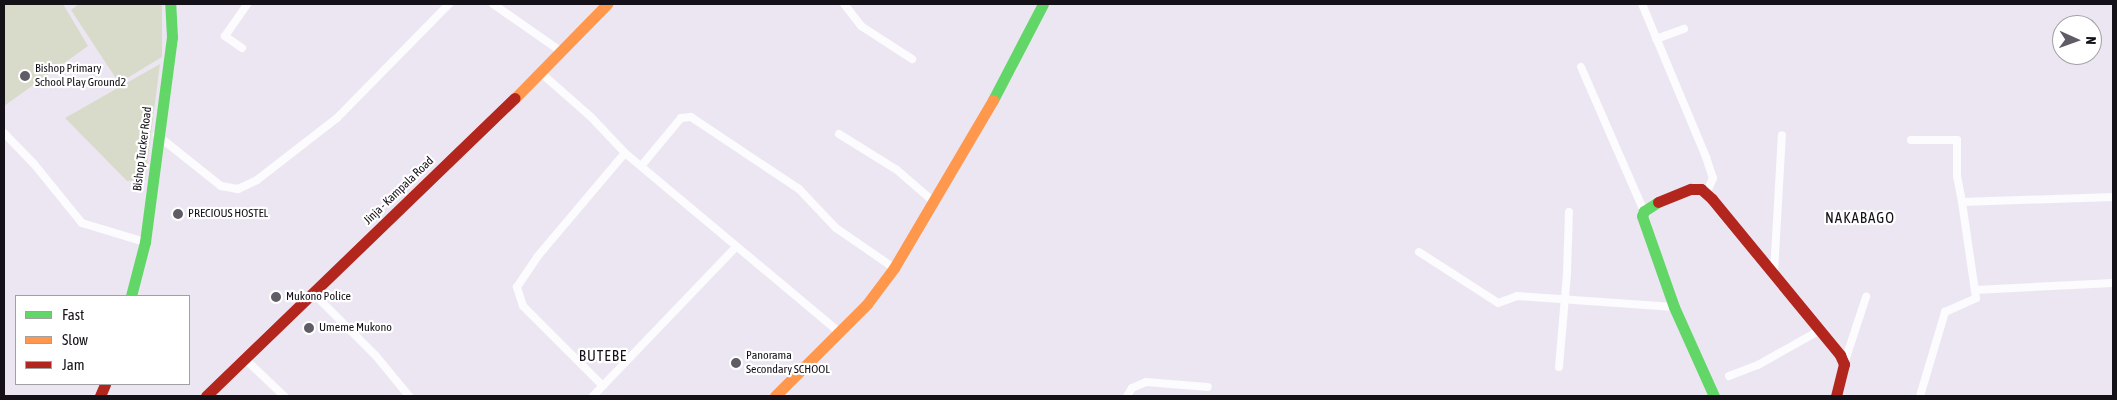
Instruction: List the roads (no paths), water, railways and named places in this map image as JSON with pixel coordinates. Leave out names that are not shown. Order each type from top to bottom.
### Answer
[{"type":"main road","name":"Bishop Tucker Road","points":[[131,295],[146,242],[157,135],[172,37],[170,4]]},
{"type":"main road","name":"Jinja - Kampala Road","points":[[206,396],[541,73],[559,50],[607,4]]},
{"type":"main road","points":[[775,396],[838,330],[867,304],[894,268],[990,107],[1044,4]]},
{"type":"main road","points":[[1714,396],[1674,307],[1648,234],[1644,210],[1686,190],[1701,189],[1706,194],[1774,272],[1820,330],[1844,364],[1836,396]]},
{"type":"street","points":[[242,48],[226,36],[248,4]]},
{"type":"street","points":[[157,135],[220,186],[238,189],[257,180],[337,118],[449,4]]},
{"type":"street","points":[[493,4],[559,50]]},
{"type":"street","points":[[844,4],[861,26],[912,59]]},
{"type":"street","points":[[1642,4],[1706,157],[1713,178],[1706,194]]},
{"type":"street","points":[[1656,39],[1684,29]]},
{"type":"street","points":[[1581,67],[1644,210]]},
{"type":"street","points":[[541,73],[591,117],[624,153],[642,165],[736,247],[838,330]]},
{"type":"street","points":[[642,165],[681,118],[690,117],[799,189],[836,228],[894,268]]},
{"type":"street","points":[[4,133],[82,223],[146,242]]},
{"type":"street","points":[[839,134],[897,170],[934,202]]},
{"type":"street","points":[[1774,272],[1782,135]]},
{"type":"street","points":[[1911,140],[1956,140],[1957,176],[1976,298],[1945,312],[1920,396]]},
{"type":"street","points":[[602,386],[523,306],[517,287],[537,257],[624,153]]},
{"type":"street","points":[[1962,202],[2113,196]]},
{"type":"street","points":[[1559,366],[1565,301],[1568,212]]},
{"type":"street","points":[[593,396],[736,247]]},
{"type":"street","points":[[1420,252],[1498,303],[1517,296],[1565,301],[1674,307]]},
{"type":"street","points":[[1975,290],[2113,283]]},
{"type":"street","points":[[313,293],[376,356],[405,395]]},
{"type":"street","points":[[1844,364],[1866,296]]},
{"type":"street","points":[[1729,376],[1758,364],[1820,330]]},
{"type":"street","points":[[245,358],[284,396]]},
{"type":"street","points":[[1128,396],[1132,388],[1146,382],[1208,387]]},
{"type":"place","name":"Bishop Primary School Play Ground2","points":[[25,76]]},
{"type":"place","name":"PRECIOUS HOSTEL","points":[[178,214]]},
{"type":"place","name":"Mukono Police","points":[[276,297]]},
{"type":"place","name":"Umeme Mukono","points":[[309,328]]},
{"type":"place","name":"Panorama Secondary SCHOOL","points":[[736,363]]},
{"type":"district","name":"NAKABAGO","points":[[1860,218]]},
{"type":"district","name":"BUTEBE","points":[[603,356]]}]
